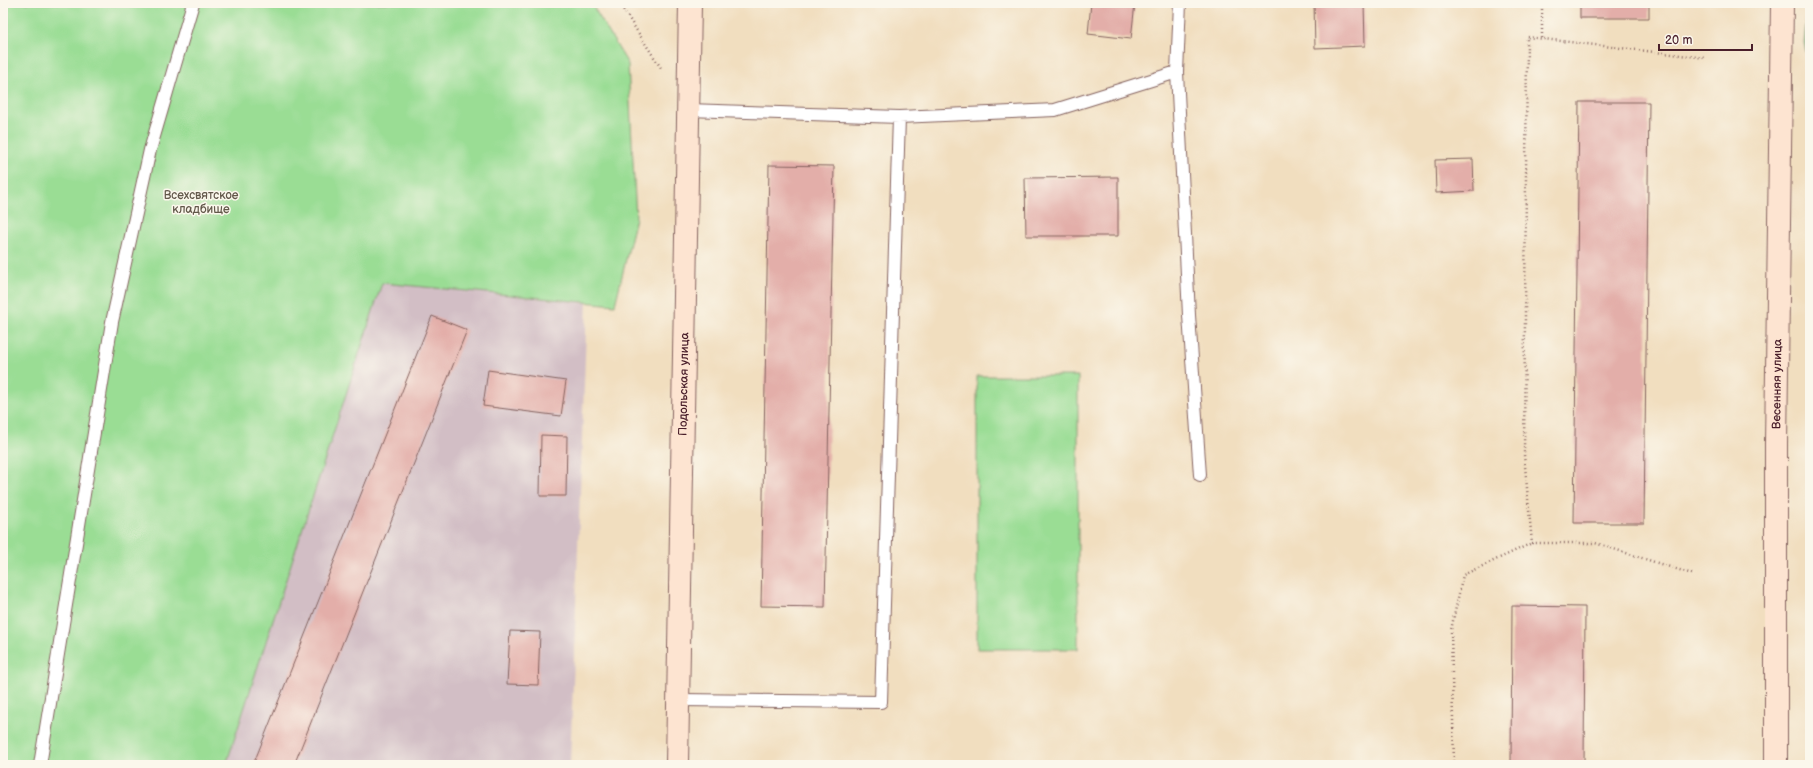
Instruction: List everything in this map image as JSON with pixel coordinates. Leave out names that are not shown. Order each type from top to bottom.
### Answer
[{"type":"street","name":"Подольская улица","points":[[677,765],[690,3]]},
{"type":"street","name":"Весенняя улица","points":[[1776,765],[1776,444],[1782,3]]},
{"type":"lane","points":[[40,765],[112,322],[150,150],[193,3]]},
{"type":"lane","points":[[1180,3],[1177,72],[1200,474]]},
{"type":"lane","points":[[688,110],[899,117],[1055,110],[1177,72]]},
{"type":"lane","points":[[679,700],[881,702],[899,117]]},
{"type":"path","points":[[620,3],[662,70]]},
{"type":"path","points":[[1542,3],[1542,38]]},
{"type":"path","points":[[1532,543],[1524,455],[1527,37],[1706,58]]},
{"type":"path","points":[[1454,765],[1451,630],[1463,575],[1532,543],[1595,543],[1692,574]]},
{"type":"shaded area","points":[[382,283],[587,303],[570,765],[226,765]]},
{"type":"green space","name":"Всехсвятское кладбище","points":[[3,3],[591,3],[628,64],[636,218],[615,305],[382,283],[226,765],[3,765]]},
{"type":"green space","points":[[1808,3],[1810,3],[1810,67],[1804,43]]},
{"type":"green space","points":[[977,376],[1078,376],[1078,649],[977,649]]},
{"type":"building","points":[[1091,3],[1135,3],[1131,39],[1088,34]]},
{"type":"building","points":[[1314,3],[1364,3],[1365,46],[1315,48]]},
{"type":"building","points":[[1580,3],[1649,3],[1649,18],[1580,18]]},
{"type":"building","points":[[1579,102],[1649,102],[1644,523],[1574,523]]},
{"type":"building","points":[[1473,159],[1474,191],[1436,193],[1435,160]]},
{"type":"building","points":[[769,165],[834,166],[825,607],[761,606]]},
{"type":"building","points":[[1118,177],[1118,236],[1026,236],[1025,178]]},
{"type":"building","points":[[432,316],[467,330],[294,765],[253,765]]},
{"type":"building","points":[[488,370],[566,381],[561,416],[483,406]]},
{"type":"building","points":[[541,435],[567,436],[566,496],[540,496]]},
{"type":"building","points":[[1512,606],[1585,607],[1584,765],[1511,765]]},
{"type":"building","points":[[510,631],[540,632],[538,685],[507,684]]}]
